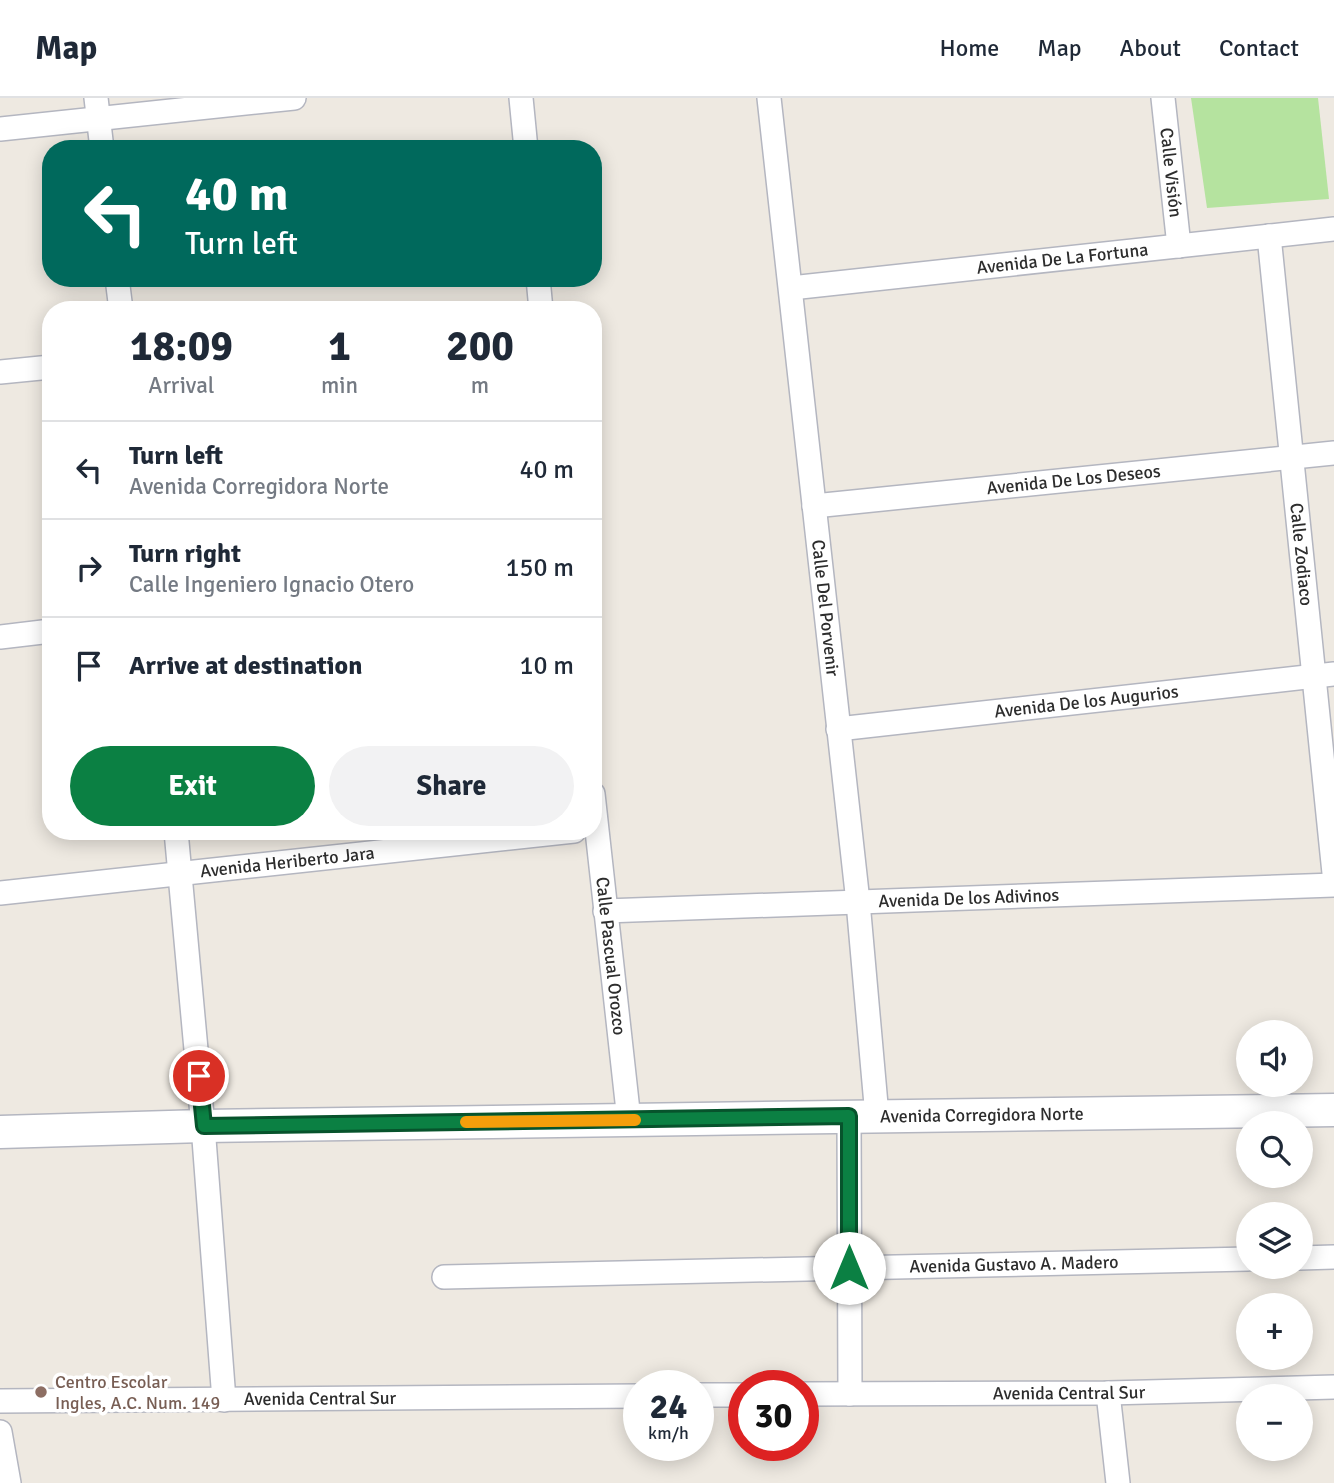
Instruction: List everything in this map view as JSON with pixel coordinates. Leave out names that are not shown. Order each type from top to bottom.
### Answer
[{"type":"street","points":[[0,129],[98,109],[295,98]]},
{"type":"street","points":[[521,98],[525,140]]},
{"type":"street","name":"Calle Del Porvenir","points":[[769,98],[858,902],[863,1116],[849,1268],[850,1394]]},
{"type":"street","name":"Calle Visión","points":[[1163,98],[1179,246]]},
{"type":"street","points":[[98,109],[101,140]]},
{"type":"street","name":"Avenida De La Fortuna","points":[[791,288],[1334,229]]},
{"type":"street","name":"Calle Zodiaco","points":[[1269,236],[1291,457],[1324,675],[1334,873]]},
{"type":"street","points":[[0,372],[42,367]]},
{"type":"street","name":"Avenida De Los Deseos","points":[[814,506],[1334,453]]},
{"type":"street","points":[[0,637],[42,632]]},
{"type":"street","name":"Avenida De los Augurios","points":[[838,729],[1324,675]]},
{"type":"street","points":[[177,840],[204,1126],[224,1400]]},
{"type":"street","name":"Avenida Heriberto Jara","points":[[0,893],[495,840]]},
{"type":"street","name":"Calle Pascual Orozco","points":[[590,840],[605,911],[629,1120]]},
{"type":"street","name":"Avenida De los Adivinos","points":[[605,911],[1334,885]]},
{"type":"street","name":"Avenida Corregidora Norte","points":[[0,1132],[204,1126],[1334,1110]]},
{"type":"street","points":[[1313,1258],[1334,1257]]},
{"type":"street","name":"Avenida Gustavo A. Madero","points":[[444,1277],[1236,1259]]},
{"type":"street","name":"Avenida Central Sur","points":[[819,1394],[1108,1393],[1334,1387]]},
{"type":"street","points":[[1108,1393],[1118,1483]]},
{"type":"street","name":"Avenida Central Sur","points":[[0,1401],[623,1396]]},
{"type":"street","points":[[0,1432],[9,1483]]},
{"type":"green space","points":[[1191,98],[1318,98],[1329,199],[1207,208]]},
{"type":"slow traffic","points":[[466,1122],[635,1120]]},
{"type":"place","name":"Centro Escolar Ingles, A.C. Num. 149","points":[[41,1392]]},
{"type":"route","points":[[199,1076],[204,1126],[849,1116],[849,1268]]}]
